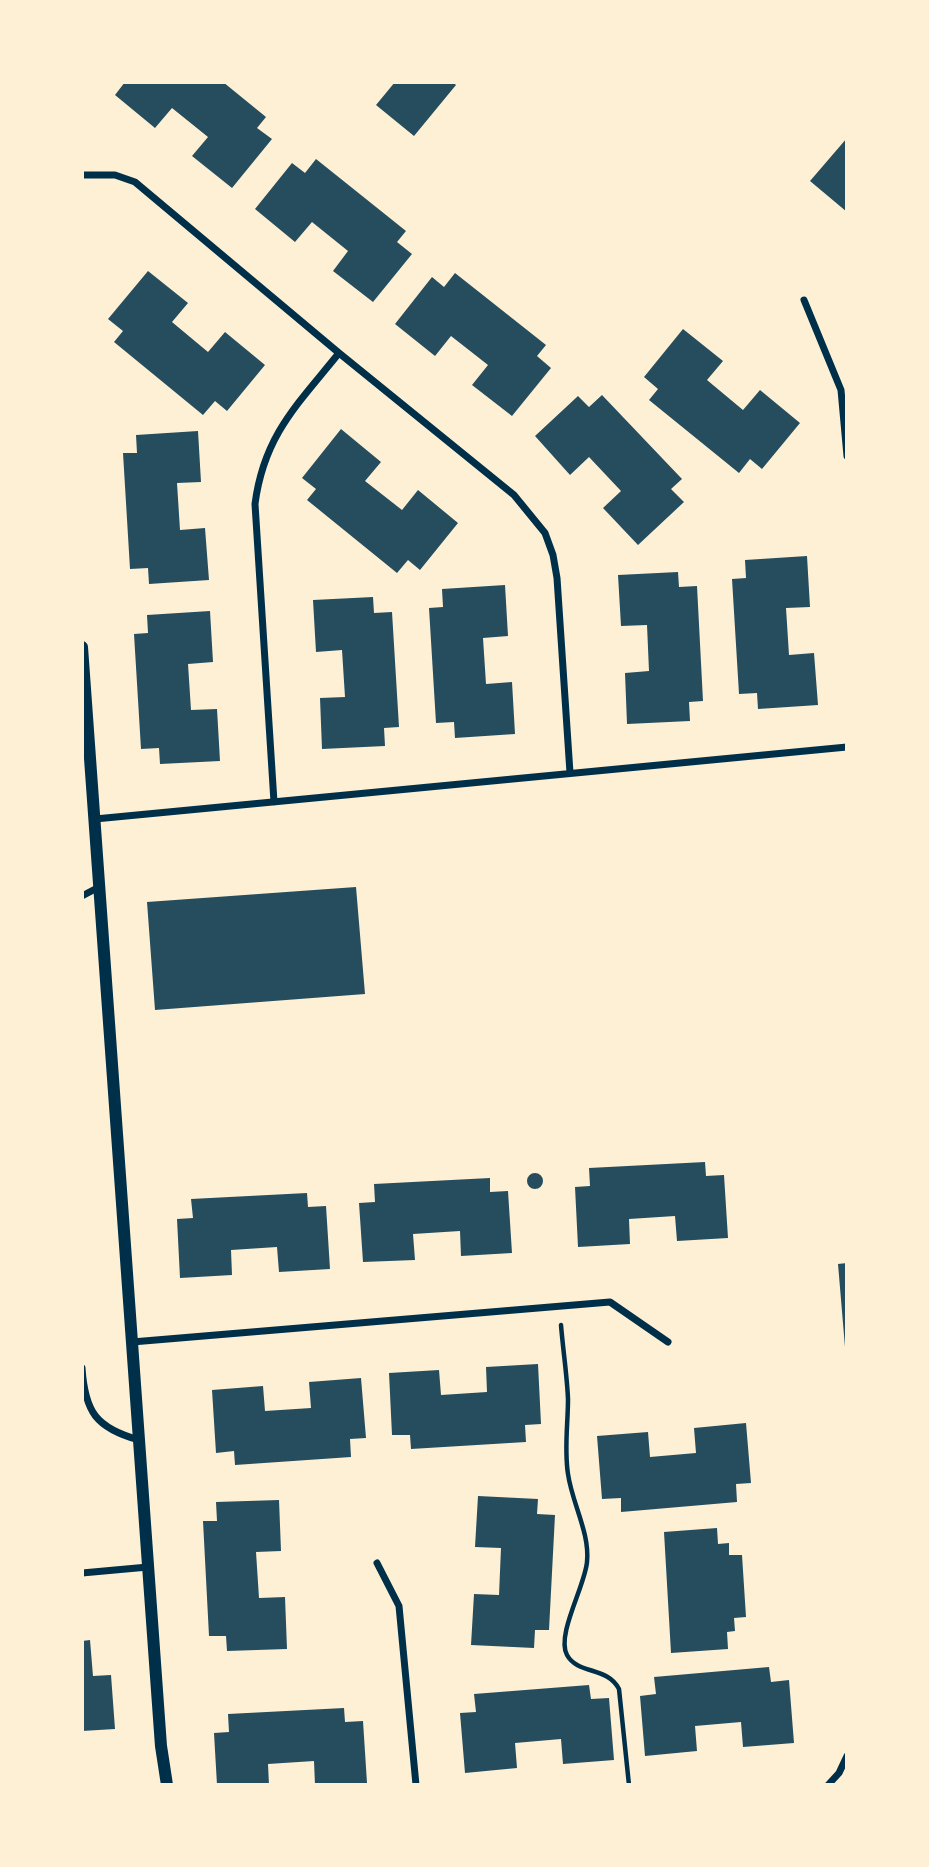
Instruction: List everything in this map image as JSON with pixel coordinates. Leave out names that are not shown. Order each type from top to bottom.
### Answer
[{"type":"street","points":[[82,175],[115,175],[135,182],[514,495],[545,533],[553,555],[557,578],[570,773]]},
{"type":"street","points":[[804,300],[841,390],[847,457]]},
{"type":"street","points":[[274,802],[255,504],[257,486],[268,450],[289,413],[339,353]]},
{"type":"street","points":[[82,648],[161,1746],[167,1785]]},
{"type":"street","points":[[95,819],[847,747]]},
{"type":"street","points":[[82,896],[100,886]]},
{"type":"street","points":[[132,1342],[610,1303],[668,1342]]},
{"type":"street","points":[[82,1368],[88,1404],[100,1423],[121,1435],[139,1440]]},
{"type":"street","points":[[377,1563],[399,1606],[416,1785]]},
{"type":"street","points":[[82,1573],[148,1567]]},
{"type":"street","points":[[828,1785],[839,1773],[847,1756]]},
{"type":"path","points":[[559,1307],[567,1388],[567,1465],[588,1553],[565,1647],[567,1656],[583,1668],[610,1677],[619,1689],[629,1785]]},
{"type":"building","points":[[125,82],[223,82],[266,117],[257,128],[272,139],[232,188],[192,156],[208,137],[172,108],[155,128],[115,95]]},
{"type":"building","points":[[395,82],[453,82],[456,85],[414,136],[376,105]]},
{"type":"building","points":[[847,138],[847,212],[810,181]]},
{"type":"building","points":[[316,159],[406,231],[397,242],[412,254],[373,302],[333,271],[348,251],[312,222],[295,242],[255,209],[292,163],[305,173]]},
{"type":"building","points":[[148,271],[188,303],[172,322],[208,352],[225,332],[265,365],[227,411],[215,401],[203,415],[114,342],[123,331],[108,319]]},
{"type":"building","points":[[455,273],[546,345],[537,356],[551,368],[512,416],[472,385],[488,365],[451,336],[435,356],[395,324],[432,277],[444,287]]},
{"type":"building","points":[[683,329],[723,361],[707,380],[743,410],[760,390],[800,423],[762,469],[750,459],[739,473],[649,400],[658,389],[644,377]]},
{"type":"building","points":[[602,395],[682,479],[671,489],[684,502],[638,545],[603,508],[621,491],[589,457],[570,475],[535,436],[578,396],[589,407]]},
{"type":"building","points":[[341,429],[381,462],[365,481],[402,510],[418,490],[458,523],[420,570],[408,560],[397,573],[307,500],[316,489],[302,478]]},
{"type":"building","points":[[198,431],[201,482],[177,483],[180,530],[205,528],[209,580],[149,584],[148,568],[130,569],[123,453],[137,453],[136,435]]},
{"type":"building","points":[[807,556],[810,607],[786,608],[789,655],[814,653],[818,705],[758,709],[757,693],[739,694],[732,579],[746,578],[745,560]]},
{"type":"building","points":[[678,572],[679,587],[697,586],[703,701],[689,702],[690,721],[627,724],[625,673],[649,671],[647,625],[621,626],[618,575]]},
{"type":"building","points":[[505,585],[508,636],[483,638],[486,684],[512,682],[515,734],[455,738],[454,722],[436,723],[429,608],[443,607],[442,589]]},
{"type":"building","points":[[373,597],[374,613],[392,612],[399,727],[384,728],[385,746],[322,749],[320,698],[345,697],[342,650],[316,652],[313,600]]},
{"type":"building","points":[[210,611],[213,662],[188,664],[191,710],[217,709],[220,761],[160,764],[159,748],[141,749],[134,634],[148,633],[147,615]]},
{"type":"building","points":[[356,887],[365,994],[155,1010],[147,902]]},
{"type":"building","points":[[705,1162],[706,1176],[724,1175],[728,1238],[677,1241],[675,1216],[629,1219],[630,1244],[578,1247],[575,1187],[590,1186],[589,1168]]},
{"type":"building","points":[[535,1173],[541,1175],[541,1187],[535,1189],[529,1187],[527,1181],[529,1175]]},
{"type":"building","points":[[490,1178],[490,1192],[508,1191],[512,1253],[461,1256],[460,1231],[413,1234],[415,1260],[363,1262],[359,1203],[375,1202],[374,1184]]},
{"type":"building","points":[[307,1193],[308,1207],[326,1206],[330,1269],[279,1272],[277,1247],[231,1250],[232,1275],[180,1278],[177,1219],[193,1218],[191,1199]]},
{"type":"building","points":[[847,1263],[847,1347],[845,1347],[838,1264]]},
{"type":"building","points":[[538,1364],[541,1424],[525,1425],[526,1442],[411,1449],[410,1435],[392,1435],[389,1373],[439,1370],[441,1395],[487,1392],[486,1367]]},
{"type":"building","points":[[361,1378],[366,1438],[350,1439],[351,1457],[235,1465],[234,1451],[216,1453],[212,1390],[263,1386],[265,1411],[311,1408],[309,1382]]},
{"type":"building","points":[[746,1423],[751,1483],[736,1484],[737,1502],[621,1512],[621,1498],[602,1499],[597,1436],[648,1432],[650,1457],[696,1453],[694,1428]]},
{"type":"building","points":[[478,1496],[538,1499],[537,1514],[555,1515],[549,1630],[535,1630],[534,1648],[471,1645],[474,1594],[499,1595],[501,1548],[475,1547]]},
{"type":"building","points":[[279,1500],[281,1551],[256,1552],[259,1598],[285,1597],[287,1649],[227,1651],[226,1636],[209,1636],[203,1521],[217,1521],[216,1502]]},
{"type":"building","points":[[717,1528],[718,1544],[729,1543],[729,1555],[742,1555],[746,1617],[734,1618],[735,1631],[727,1632],[728,1649],[671,1653],[664,1532]]},
{"type":"building","points":[[90,1640],[93,1676],[111,1675],[115,1729],[82,1731],[82,1641]]},
{"type":"building","points":[[769,1667],[771,1682],[789,1680],[794,1743],[743,1747],[741,1722],[695,1726],[697,1751],[645,1756],[640,1696],[656,1694],[654,1677]]},
{"type":"building","points":[[589,1685],[591,1699],[609,1698],[614,1760],[563,1764],[561,1739],[515,1743],[517,1768],[465,1773],[460,1713],[476,1712],[474,1694]]},
{"type":"building","points":[[344,1708],[345,1722],[363,1721],[367,1783],[315,1785],[314,1761],[268,1764],[269,1785],[217,1785],[214,1733],[229,1732],[228,1714]]}]
